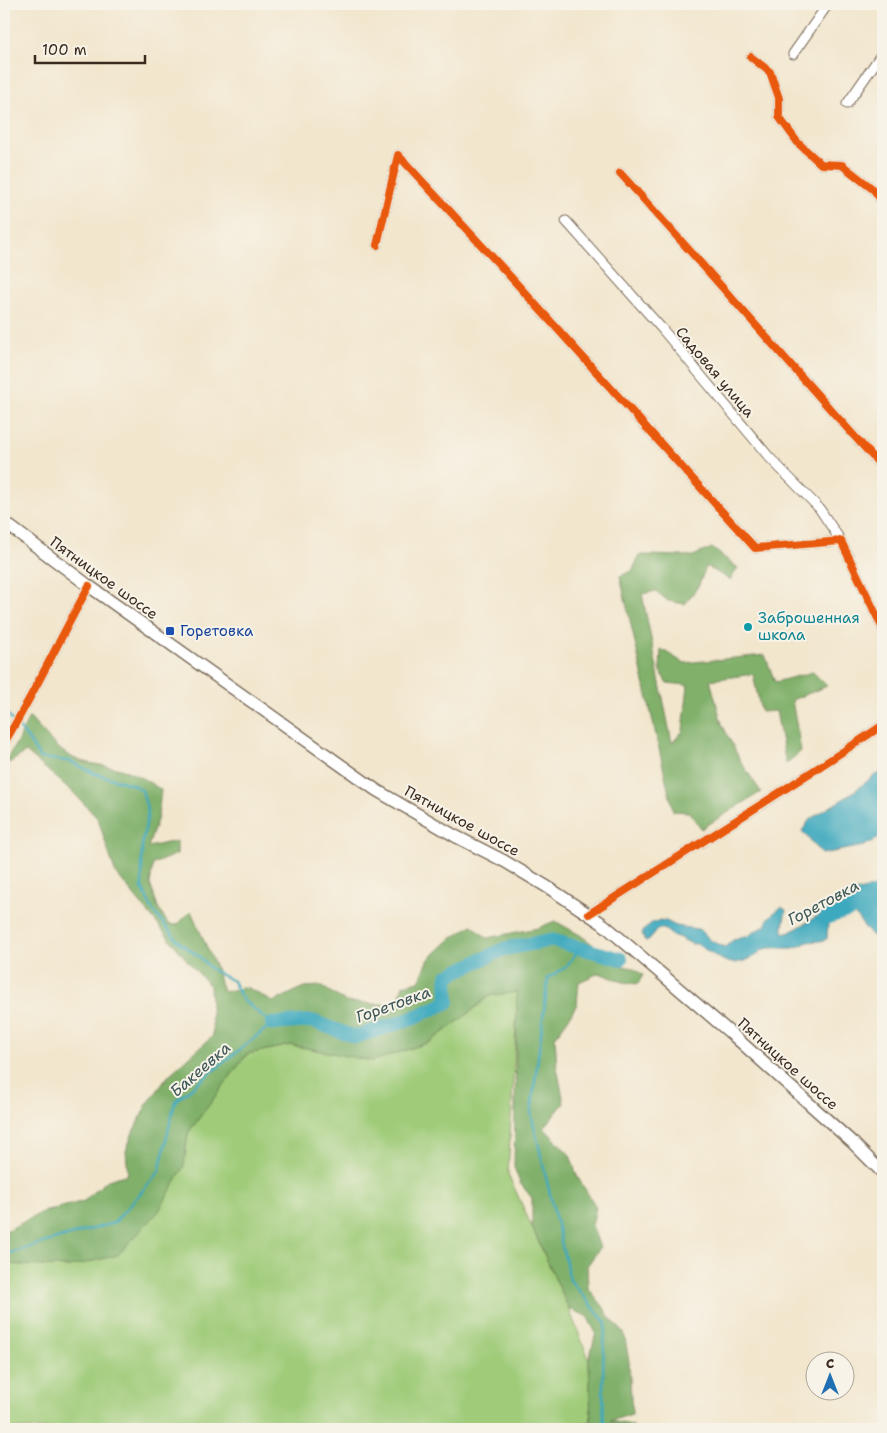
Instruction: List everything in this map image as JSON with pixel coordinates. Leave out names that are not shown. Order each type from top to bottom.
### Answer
[{"type":"main road","name":"Пятницкое шоссе","points":[[4,522],[89,586],[376,790],[455,836],[542,883],[603,924],[734,1036],[853,1143],[883,1174]]},
{"type":"street","points":[[793,54],[828,4]]},
{"type":"street","points":[[848,104],[883,52]]},
{"type":"street","points":[[751,57],[770,72],[779,98],[779,117],[798,143],[821,164],[842,165],[874,190],[883,203]]},
{"type":"street","points":[[377,245],[398,155],[755,548],[841,541]]},
{"type":"street","points":[[620,173],[883,468]]},
{"type":"street","name":"Садовая улица","points":[[566,221],[663,330],[769,457],[819,508],[841,541],[883,629]]},
{"type":"street","points":[[4,743],[89,586]]},
{"type":"street","points":[[589,914],[883,725]]},
{"type":"green space","points":[[712,548],[738,568],[730,580],[706,566],[699,585],[685,604],[668,601],[656,591],[642,594],[672,743],[683,731],[688,685],[666,683],[660,669],[661,649],[684,663],[765,655],[775,682],[813,672],[827,686],[792,700],[801,751],[786,764],[776,711],[761,712],[753,674],[710,680],[722,724],[741,762],[761,792],[701,829],[689,812],[673,811],[620,576],[632,571],[640,555],[693,556]]},
{"type":"green space","points":[[29,717],[52,742],[75,759],[127,771],[161,790],[158,817],[148,847],[177,841],[177,854],[153,864],[150,884],[158,907],[168,924],[177,925],[191,911],[216,968],[223,992],[246,987],[273,1002],[304,987],[321,986],[346,1002],[397,1004],[403,985],[419,981],[429,959],[448,941],[472,925],[487,938],[538,928],[555,921],[580,935],[618,965],[633,968],[643,975],[638,984],[623,982],[599,973],[579,982],[577,1004],[555,1037],[557,1067],[564,1103],[544,1128],[570,1155],[577,1176],[596,1207],[592,1225],[600,1248],[587,1266],[588,1288],[603,1306],[609,1317],[624,1333],[629,1362],[632,1414],[610,1421],[632,1425],[633,1429],[588,1429],[591,1422],[589,1359],[596,1333],[587,1316],[569,1309],[532,1227],[532,1198],[520,1183],[514,1167],[517,992],[489,996],[430,1042],[373,1061],[291,1045],[247,1054],[188,1133],[184,1166],[159,1211],[118,1255],[69,1267],[4,1264],[4,1232],[43,1212],[84,1201],[108,1180],[128,1174],[126,1151],[146,1106],[169,1075],[213,1036],[210,986],[115,872],[98,819],[73,792],[26,752],[4,766]]},
{"type":"green space","points":[[518,992],[508,1174],[569,1309],[589,1359],[591,1422],[505,1429],[4,1429],[4,1264],[69,1267],[183,1166],[188,1133],[247,1054],[291,1045],[373,1061],[430,1042],[489,996]]},
{"type":"water","points":[[883,772],[883,836],[864,846],[822,854],[802,831],[810,819],[848,796],[875,775]]},
{"type":"water","points":[[883,882],[883,938],[880,940],[872,936],[844,902],[850,893],[874,887]]},
{"type":"water","points":[[781,907],[786,910],[783,932],[789,933],[819,915],[842,913],[838,918],[828,922],[827,939],[808,942],[793,948],[766,949],[752,958],[734,963],[719,958],[698,944],[692,944],[673,936],[664,929],[658,929],[647,942],[644,940],[642,932],[650,924],[660,920],[666,921],[676,926],[698,929],[710,940],[725,947],[733,940],[749,936],[754,931],[765,926],[769,917]]},
{"type":"waterway","name":"Горетовка","points":[[4,710],[14,722]]},
{"type":"waterway","name":"Горетовка","points":[[4,1255],[114,1223],[159,1172],[175,1101],[272,1024],[242,999],[233,981],[212,970],[200,957],[180,943],[153,911],[142,888],[142,845],[148,813],[142,790],[131,784],[96,774],[69,761],[40,758],[18,726]]},
{"type":"waterway","name":"Горетовка","points":[[825,918],[850,910],[883,890]]},
{"type":"waterway","name":"Горетовка","points":[[272,1024],[312,1021],[355,1037],[408,1020],[448,1002],[447,976],[504,949],[551,940],[621,959]]},
{"type":"waterway","points":[[580,948],[566,967],[548,978],[531,1113],[570,1280],[606,1323],[603,1363],[604,1429]]},
{"type":"cycle path","points":[[751,57],[770,72],[779,98],[779,117],[798,143],[821,164],[842,165],[874,190],[883,203]]},
{"type":"cycle path","points":[[377,245],[398,155],[755,548],[841,541],[883,629]]},
{"type":"cycle path","points":[[620,173],[883,468]]},
{"type":"cycle path","points":[[4,743],[89,586]]},
{"type":"cycle path","points":[[589,914],[883,725]]},
{"type":"place","name":"Заброшенная школа","points":[[748,627]]},
{"type":"place","name":"Горетовка","points":[[170,631]]},
{"type":"water label","name":"Бакеевка","points":[[200,1069]]}]
